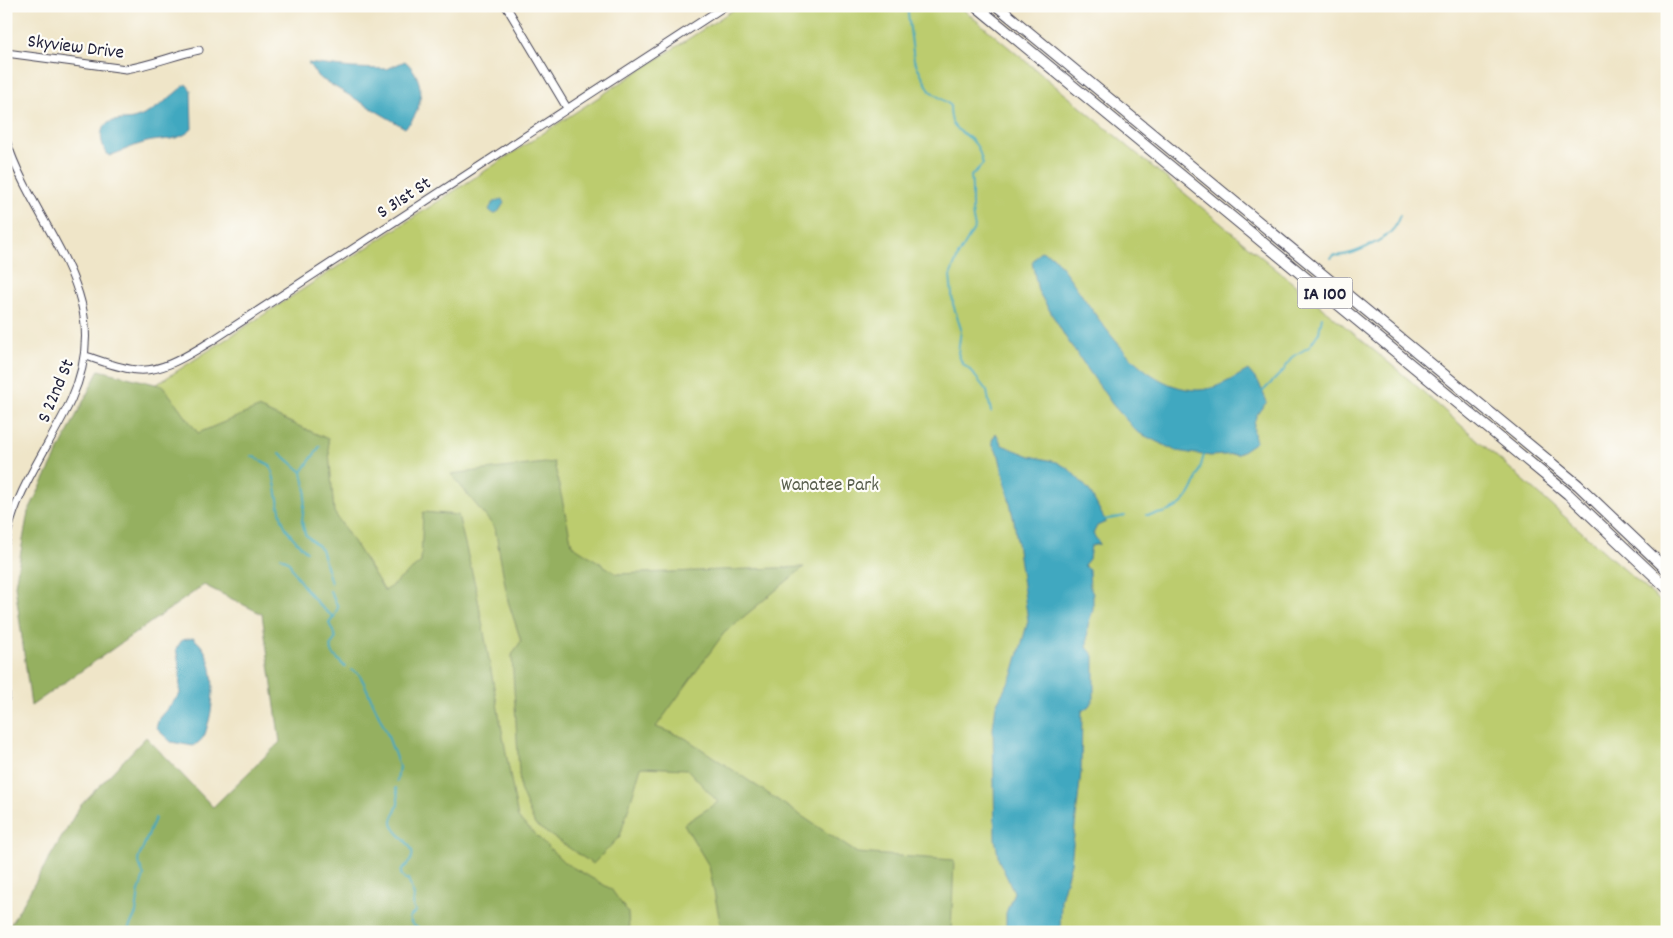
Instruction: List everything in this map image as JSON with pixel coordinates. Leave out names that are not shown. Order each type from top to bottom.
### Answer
[{"type":"highway","name":"IA 100","points":[[976,6],[1568,494],[1667,588]]},
{"type":"highway","name":"IA 100","points":[[997,6],[1578,485],[1667,570]]},
{"type":"street","points":[[506,6],[566,108]]},
{"type":"street","name":"S 31st St","points":[[86,356],[138,370],[158,368],[182,358],[725,6]]},
{"type":"street","name":"Skyview Drive","points":[[6,53],[126,69],[145,66],[179,54],[199,50]]},
{"type":"street","name":"S 22nd St","points":[[6,140],[20,173],[75,283],[82,300],[86,328],[86,356],[71,400],[21,497],[8,527],[6,540]]},
{"type":"street","points":[[6,665],[6,698]]},
{"type":"green space","name":"Wanatee Park","points":[[739,6],[959,6],[1412,382],[1667,607],[1667,932],[36,932],[365,717],[154,386]]},
{"type":"green space","points":[[99,370],[163,386],[198,433],[258,408],[328,439],[334,512],[385,591],[421,562],[423,512],[458,515],[476,589],[518,818],[565,863],[611,889],[628,913],[629,932],[6,932],[80,806],[146,737],[213,807],[280,742],[262,614],[204,585],[31,706],[15,585],[28,512]]},
{"type":"green space","points":[[554,462],[572,545],[617,574],[804,567],[724,633],[656,727],[685,738],[857,853],[954,860],[951,932],[722,932],[709,866],[684,824],[718,802],[687,769],[641,767],[620,836],[593,864],[535,825],[520,789],[512,655],[521,641],[508,601],[495,528],[451,474]]},
{"type":"water","points":[[405,61],[417,76],[420,94],[416,112],[412,121],[405,128],[318,77],[308,63],[352,68],[387,69]]},
{"type":"water","points":[[186,84],[191,90],[192,129],[176,138],[142,143],[109,156],[101,138],[102,130],[106,124],[113,121],[133,119],[148,113]]},
{"type":"water","points":[[502,199],[504,203],[499,211],[494,214],[489,210],[494,203]]},
{"type":"water","points":[[1041,251],[1053,256],[1115,340],[1152,375],[1174,386],[1198,390],[1218,386],[1248,370],[1259,383],[1267,402],[1256,416],[1254,430],[1256,442],[1238,454],[1210,456],[1176,451],[1137,432],[1112,404],[1066,338],[1038,291],[1032,262]]},
{"type":"water","points":[[996,433],[1002,445],[1030,456],[1057,462],[1069,469],[1089,490],[1106,522],[1097,526],[1093,534],[1100,544],[1091,546],[1089,559],[1084,565],[1089,570],[1090,587],[1093,594],[1093,610],[1088,625],[1087,647],[1094,656],[1094,698],[1089,706],[1082,711],[1081,772],[1071,863],[1061,899],[1060,932],[1006,932],[1006,913],[1014,892],[999,861],[995,838],[993,728],[996,705],[1013,674],[1028,621],[1014,521],[999,456],[992,440]]},
{"type":"water","points":[[193,638],[201,645],[206,654],[210,665],[213,688],[211,711],[205,733],[201,740],[193,746],[171,742],[156,728],[159,718],[180,694],[179,664],[176,649],[182,640]]},
{"type":"waterway","points":[[907,6],[914,60],[930,91],[950,105],[952,122],[958,130],[976,145],[983,164],[971,176],[972,214],[975,227],[958,256],[950,276],[953,304],[961,329],[958,353],[962,363],[987,391],[991,412]]},
{"type":"waterway","points":[[1331,258],[1334,255],[1358,251],[1376,242],[1395,227],[1400,215]]},
{"type":"waterway","points":[[1262,392],[1284,370],[1292,357],[1309,347],[1319,332],[1322,317]]},
{"type":"waterway","points":[[320,446],[302,472],[306,491],[302,521],[305,534],[321,549],[331,583]]},
{"type":"waterway","points":[[280,453],[302,472]]},
{"type":"waterway","points":[[1146,515],[1160,514],[1171,510],[1187,498],[1197,479],[1204,455]]},
{"type":"waterway","points":[[252,456],[270,465],[284,524],[306,551]]},
{"type":"waterway","points":[[1103,520],[1125,516]]},
{"type":"waterway","points":[[281,557],[289,562],[296,576],[315,600],[334,617]]},
{"type":"waterway","points":[[330,591],[338,607],[329,623],[336,638],[330,646],[333,654],[345,667]]},
{"type":"waterway","points":[[352,670],[359,674],[386,731],[399,766],[397,781]]},
{"type":"waterway","points":[[396,788],[398,802],[392,823],[408,844],[412,855],[410,862],[402,869],[401,874],[405,880],[408,879],[414,896],[413,907],[416,911],[409,918],[412,924],[423,932]]},
{"type":"waterway","points":[[127,932],[136,913],[139,891],[144,876],[138,860],[155,818]]}]
